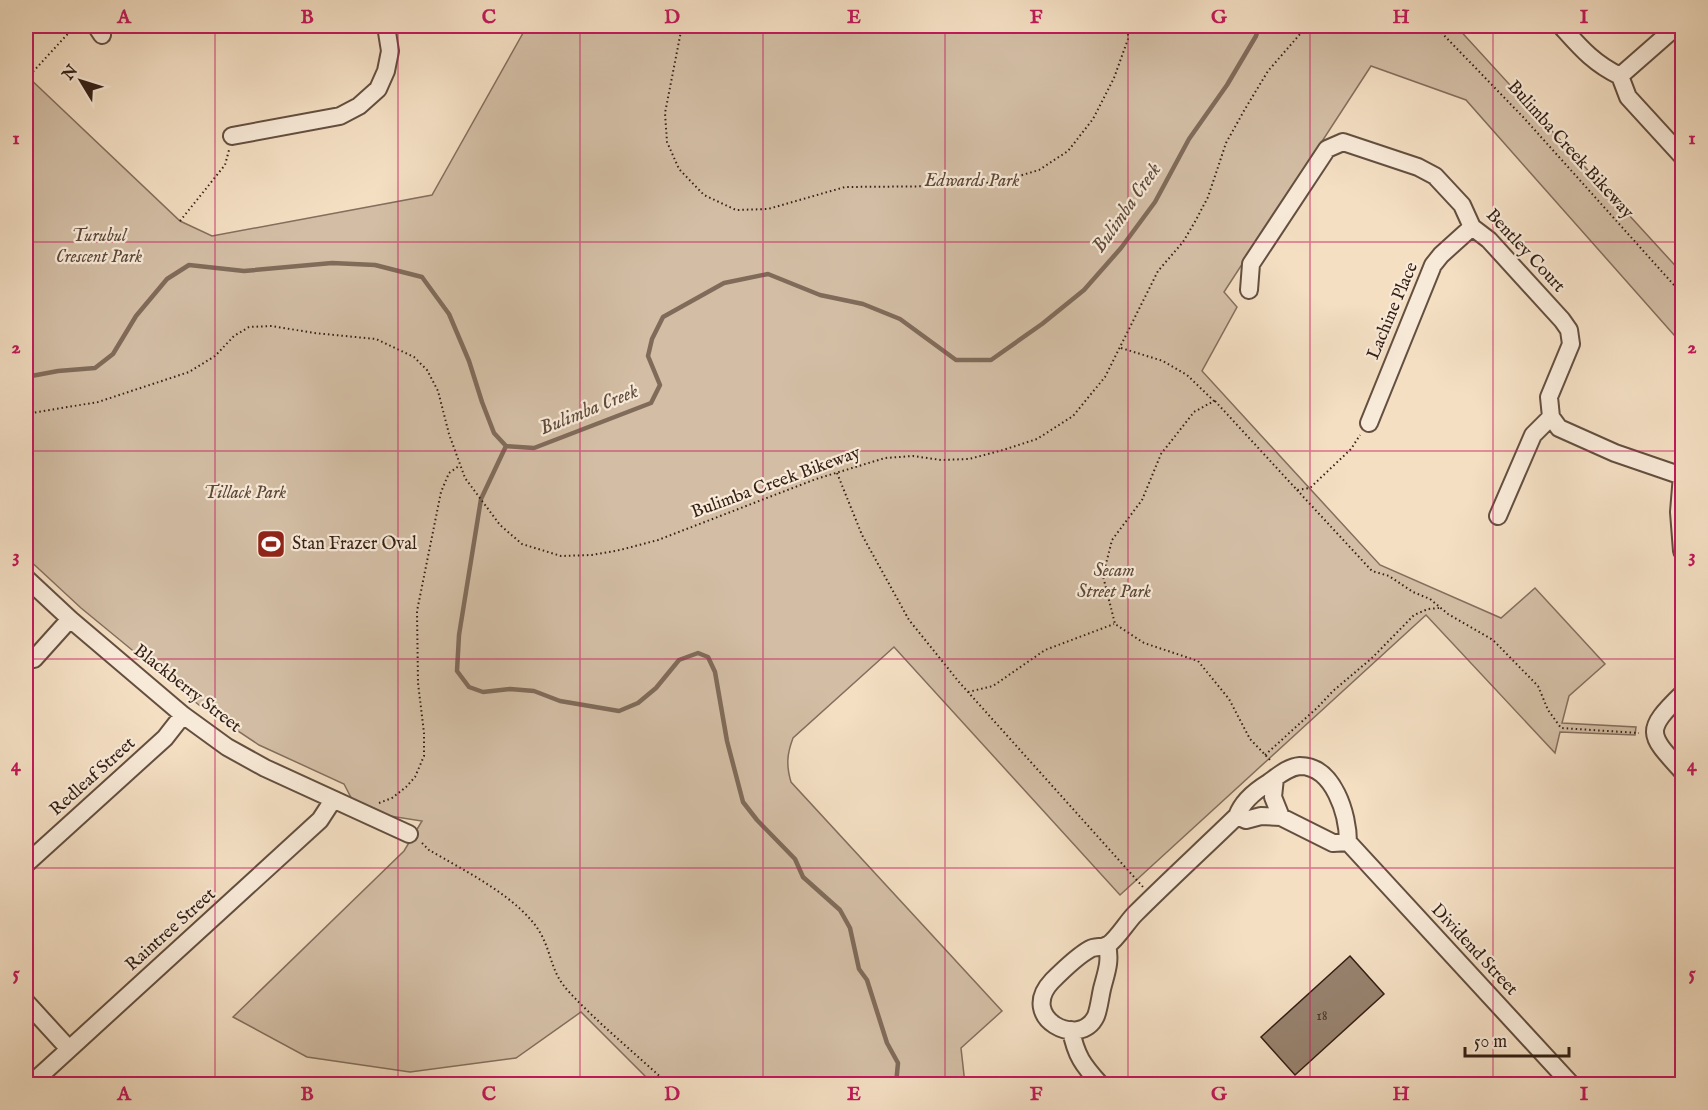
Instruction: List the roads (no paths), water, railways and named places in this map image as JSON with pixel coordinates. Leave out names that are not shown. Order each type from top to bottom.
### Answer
[{"type":"street","points":[[232,136],[340,116],[359,106],[378,89],[386,71],[390,51],[386,26]]},
{"type":"street","points":[[1561,26],[1588,56],[1600,66],[1620,76],[1628,97],[1683,156]]},
{"type":"street","points":[[1620,76],[1677,26]]},
{"type":"street","name":"Bentley Court","points":[[1249,290],[1251,264],[1327,149],[1343,142],[1418,167],[1436,176],[1462,205],[1472,227],[1489,240],[1569,330],[1570,344],[1549,398],[1551,417]]},
{"type":"street","name":"Lachine Place","points":[[1368,423],[1433,265],[1472,227]]},
{"type":"street","points":[[1498,516],[1533,435],[1551,417],[1559,428],[1615,453],[1682,476],[1679,512],[1683,551]]},
{"type":"street","name":"Blackberry Street","points":[[26,578],[183,716],[227,747],[265,768],[409,834]]},
{"type":"street","points":[[34,659],[70,619]]},
{"type":"street","points":[[1683,694],[1661,715],[1654,734],[1658,745],[1683,771]]},
{"type":"street","name":"Redleaf Street","points":[[26,864],[165,738],[183,716]]},
{"type":"street","points":[[1107,945],[1110,958],[1096,1016],[1089,1024],[1071,1030],[1052,1024],[1044,1016],[1041,1005],[1043,993],[1051,982],[1091,948],[1107,945],[1152,897],[1237,816],[1240,807],[1259,788],[1289,769],[1300,766],[1313,768],[1323,774],[1332,785],[1348,826],[1348,842],[1333,843],[1281,817],[1261,816],[1245,820],[1237,816]]},
{"type":"street","points":[[1275,778],[1273,797],[1281,817]]},
{"type":"street","name":"Raintree Street","points":[[31,1084],[320,819],[333,800]]},
{"type":"street","name":"Dividend Street","points":[[1348,842],[1571,1084]]},
{"type":"street","points":[[26,1002],[69,1049]]},
{"type":"street","points":[[1071,1030],[1075,1050],[1081,1064],[1100,1084]]},
{"type":"waterway","name":"Bulimba Creek","points":[[26,377],[58,371],[95,368],[113,354],[136,316],[167,279],[189,265],[244,271],[332,263],[375,265],[422,277],[449,314],[469,361],[494,433],[506,446],[534,448],[651,403],[660,385],[648,356],[652,339],[663,317],[724,283],[768,274],[820,295],[863,304],[900,319],[956,360],[991,360],[1042,324],[1084,290],[1121,248],[1155,202],[1189,139],[1227,85],[1256,36],[1259,26]]},
{"type":"waterway","points":[[506,446],[481,499],[459,635],[457,671],[469,687],[483,692],[510,689],[534,691],[560,701],[619,711],[638,703],[656,688],[679,660],[698,653],[708,657],[715,672],[727,741],[743,802],[795,859],[803,877],[840,910],[850,928],[859,969],[867,980],[887,1043],[898,1063],[896,1084]]},
{"type":"place","name":"Stan Frazer Oval","points":[[271,544]]},
{"type":"park label","name":"Edwards Park","points":[[972,181]]},
{"type":"park label","name":"Turubul Crescent Park","points":[[99,246]]},
{"type":"park label","name":"Tillack Park","points":[[245,493]]},
{"type":"park label","name":"Secam Street Park","points":[[1114,581]]}]
